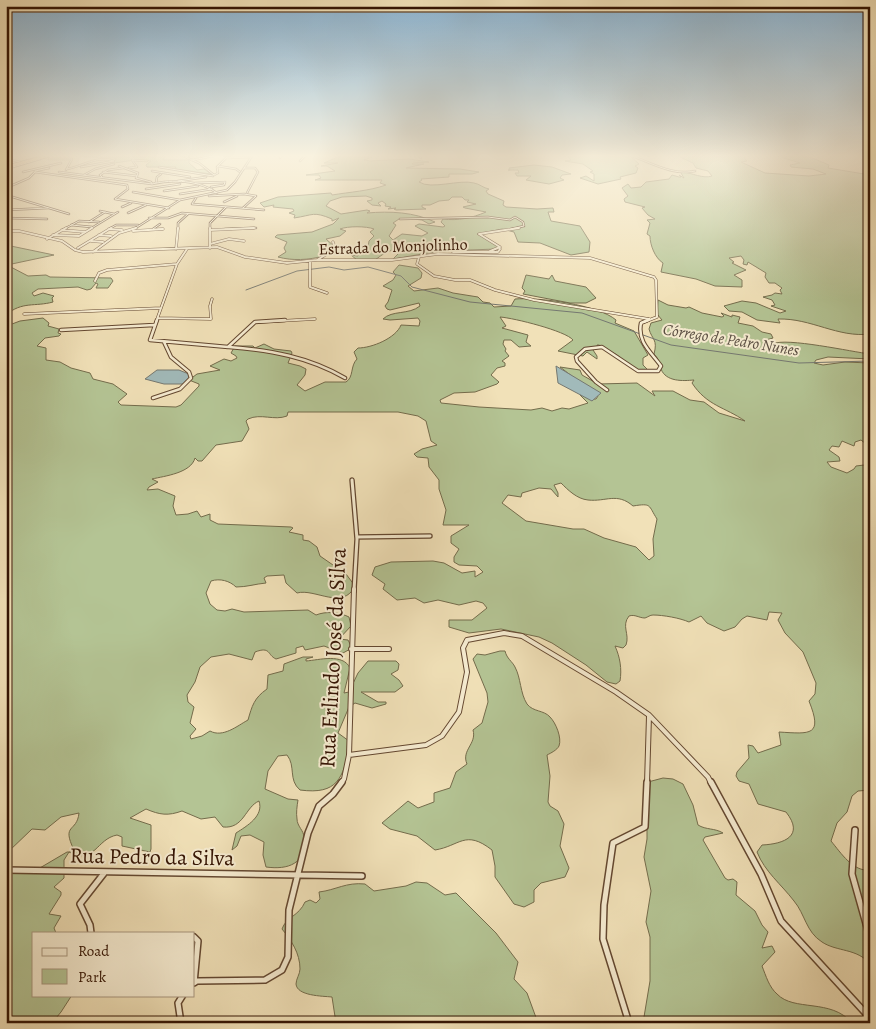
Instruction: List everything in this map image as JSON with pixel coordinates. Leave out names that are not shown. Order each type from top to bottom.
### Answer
[{"type":"street","points":[[37,204],[68,214]]},
{"type":"street","points":[[122,207],[129,204]]},
{"type":"street","points":[[143,204],[169,208]]},
{"type":"street","points":[[132,231],[148,218],[174,204]]},
{"type":"street","points":[[192,204],[264,210]]},
{"type":"street","points":[[243,208],[248,204]]},
{"type":"street","points":[[128,213],[148,205]]},
{"type":"street","points":[[226,207],[210,222],[210,246],[229,239],[244,241]]},
{"type":"street","points":[[6,210],[51,208]]},
{"type":"street","points":[[53,235],[76,237],[117,213],[100,211]]},
{"type":"street","points":[[89,222],[105,212]]},
{"type":"street","points":[[148,218],[166,219],[180,213],[254,219]]},
{"type":"street","points":[[176,249],[178,223],[188,214]]},
{"type":"street","points":[[97,217],[108,218]]},
{"type":"street","points":[[400,219],[492,217],[510,220],[516,218],[524,223],[523,227],[479,234],[497,244],[500,249],[498,252],[438,254]]},
{"type":"street","points":[[6,218],[47,219]]},
{"type":"street","points":[[47,239],[79,221],[101,222]]},
{"type":"street","points":[[78,248],[118,224],[139,225]]},
{"type":"street","points":[[151,230],[160,224]]},
{"type":"street","points":[[70,225],[93,227]]},
{"type":"street","points":[[210,230],[256,228]]},
{"type":"street","points":[[108,229],[122,230]]},
{"type":"street","points":[[92,252],[119,233],[162,229]]},
{"type":"street","points":[[61,230],[85,232]]},
{"type":"street","name":"Estrada do Monjolinho","points":[[6,231],[20,231],[64,242],[80,252],[210,246],[223,248],[241,256],[282,263],[317,260],[392,260],[438,254],[590,258],[654,277],[657,317],[651,319]]},
{"type":"street","points":[[99,235],[111,236]]},
{"type":"street","points":[[90,240],[103,242]]},
{"type":"street","points":[[317,260],[327,254],[334,245],[333,242]]},
{"type":"street","points":[[187,248],[178,264],[149,339],[285,353],[326,367],[345,378]]},
{"type":"street","points":[[419,257],[417,264],[434,276],[455,280],[470,280],[495,290],[534,300],[651,319]]},
{"type":"street","points":[[310,261],[310,287],[327,293]]},
{"type":"street","points":[[95,281],[99,273],[107,270],[178,264]]},
{"type":"street","points":[[157,318],[211,319],[210,306],[212,299]]},
{"type":"street","points":[[24,314],[161,308]]},
{"type":"street","points":[[228,347],[255,322],[315,319]]},
{"type":"street","points":[[607,390],[596,382],[577,361],[578,354],[590,348],[602,348],[638,371],[658,371],[661,366],[646,348],[640,334],[641,323],[651,319]]},
{"type":"street","points":[[61,330],[154,325]]},
{"type":"street","points":[[153,398],[180,389],[191,378],[189,372],[171,356],[164,342]]},
{"type":"street","name":"Rua Erlindo José da Silva","points":[[195,983],[197,981],[265,980],[282,970],[288,957],[289,910],[308,833],[319,806],[333,794],[344,779],[349,755],[351,649],[357,537],[352,480]]},
{"type":"street","points":[[357,537],[430,536]]},
{"type":"street","points":[[349,755],[426,745],[442,736],[459,712],[467,672],[463,648],[467,640],[504,633],[522,636],[616,692],[649,715],[708,777],[761,874],[781,921],[862,1006],[870,1018]]},
{"type":"street","points":[[351,649],[389,649]]},
{"type":"street","points":[[629,1023],[603,939],[604,905],[613,843],[645,827],[649,715]]},
{"type":"street","points":[[855,830],[852,874],[870,938]]},
{"type":"street","name":"Rua Pedro da Silva","points":[[6,870],[362,876]]},
{"type":"street","points":[[91,932],[90,925],[80,904],[105,872]]},
{"type":"street","points":[[195,938],[198,941],[195,973]]},
{"type":"street","points":[[181,1023],[178,1003],[182,996]]},
{"type":"green space","points":[[261,204],[328,204],[326,206],[341,214],[367,210],[370,211],[367,213],[393,212],[410,214],[435,222],[429,224],[422,220],[399,219],[393,223],[396,225],[389,236],[393,240],[402,234],[422,236],[428,233],[415,226],[419,224],[443,227],[445,226],[441,222],[443,219],[465,219],[486,212],[463,207],[476,204],[503,204],[506,207],[537,209],[553,208],[554,212],[548,212],[551,221],[580,226],[590,242],[589,252],[571,255],[540,243],[518,242],[514,232],[502,229],[477,234],[492,241],[499,247],[497,249],[440,251],[393,259],[401,251],[394,250],[375,260],[357,260],[351,255],[358,256],[357,250],[368,247],[369,241],[374,236],[370,232],[374,229],[348,227],[340,229],[346,231],[340,236],[326,239],[335,247],[319,255],[324,256],[301,260],[289,259],[278,257],[286,252],[284,248],[287,242],[275,237],[277,235],[312,232],[333,224],[339,218],[332,221],[332,219],[313,214],[294,218],[295,215],[289,213],[294,211],[293,209],[273,207],[274,205],[264,207]]},
{"type":"green space","points":[[386,204],[432,204],[422,205],[426,209],[396,210],[394,209],[396,208],[388,209],[391,207],[385,206]]},
{"type":"green space","points":[[633,204],[870,204],[870,334],[836,331],[802,321],[778,319],[780,323],[757,320],[742,312],[729,311],[724,306],[742,301],[756,303],[780,313],[786,311],[771,306],[775,305],[772,300],[763,297],[775,293],[782,294],[780,290],[782,288],[775,283],[769,283],[765,277],[766,273],[748,262],[747,265],[743,264],[744,260],[741,256],[729,258],[734,262],[732,263],[746,270],[734,275],[742,280],[742,287],[715,286],[696,279],[661,272],[663,263],[655,255],[650,236],[647,234],[650,223],[647,220],[655,219],[642,208],[645,207]]},
{"type":"green space","points":[[6,245],[54,255],[7,265],[28,276],[111,278],[113,281],[108,288],[96,288],[98,284],[96,283],[91,289],[87,290],[78,287],[38,289],[32,293],[34,296],[43,293],[54,296],[52,298],[53,302],[23,306],[6,315]]},
{"type":"green space","points":[[399,265],[418,268],[422,273],[421,278],[408,286],[414,291],[438,288],[453,293],[478,297],[483,302],[490,303],[494,307],[511,306],[515,299],[526,299],[568,303],[596,310],[616,320],[615,323],[634,331],[648,355],[643,358],[643,365],[647,369],[639,372],[617,355],[599,345],[597,345],[598,348],[593,350],[597,359],[587,352],[583,356],[558,351],[573,340],[551,329],[500,317],[506,326],[502,328],[528,335],[526,342],[531,346],[519,347],[511,340],[504,340],[505,351],[509,356],[502,361],[505,363],[505,366],[497,368],[491,375],[499,382],[497,384],[475,392],[454,393],[440,400],[441,403],[531,410],[542,408],[552,411],[562,408],[569,409],[588,403],[580,395],[582,393],[592,399],[596,399],[598,396],[560,367],[580,370],[582,375],[598,384],[637,383],[655,396],[652,391],[673,391],[690,400],[704,402],[719,413],[745,421],[704,397],[692,383],[694,380],[675,380],[663,373],[654,354],[655,342],[649,329],[651,323],[662,320],[657,314],[658,300],[668,305],[689,307],[702,313],[724,316],[721,313],[732,317],[732,315],[740,317],[738,323],[753,326],[762,332],[771,334],[773,338],[766,340],[773,344],[791,342],[870,354],[870,359],[828,357],[816,360],[814,363],[823,365],[845,362],[870,363],[870,450],[861,440],[855,442],[854,446],[842,441],[839,447],[832,446],[829,450],[839,457],[840,461],[827,462],[831,467],[847,473],[856,466],[864,465],[866,469],[870,469],[870,784],[867,787],[870,790],[858,791],[852,796],[847,812],[837,823],[831,841],[853,865],[864,870],[870,870],[870,964],[859,955],[822,942],[812,933],[798,906],[769,872],[757,852],[762,845],[778,843],[789,837],[793,833],[791,820],[786,812],[758,804],[749,784],[739,781],[736,776],[737,772],[749,758],[748,745],[753,746],[758,753],[781,745],[779,732],[806,732],[814,727],[815,721],[809,701],[815,694],[816,683],[803,652],[785,633],[778,620],[782,613],[769,612],[767,620],[747,616],[735,627],[724,631],[707,623],[701,616],[689,622],[676,618],[652,615],[645,618],[629,616],[626,623],[626,645],[623,648],[615,646],[621,672],[620,681],[616,684],[607,682],[586,665],[539,637],[501,629],[469,633],[449,627],[449,620],[472,620],[487,608],[483,603],[476,601],[459,605],[438,600],[424,603],[415,598],[397,600],[383,589],[385,584],[372,575],[375,567],[391,562],[433,561],[444,563],[462,573],[475,571],[475,577],[483,572],[477,566],[459,565],[454,562],[454,557],[459,549],[451,543],[451,536],[469,525],[443,525],[446,510],[439,489],[439,480],[429,467],[428,458],[417,457],[414,454],[422,449],[437,445],[431,441],[426,421],[418,416],[398,412],[288,412],[287,416],[277,418],[253,417],[246,421],[249,429],[242,441],[216,445],[202,461],[198,461],[195,458],[193,463],[183,470],[152,479],[158,482],[147,490],[158,489],[175,496],[173,506],[176,515],[197,511],[201,517],[210,514],[210,520],[218,524],[291,527],[293,528],[289,532],[303,535],[303,540],[309,541],[317,547],[320,556],[346,574],[355,586],[350,593],[336,598],[312,593],[297,593],[286,583],[284,575],[267,576],[264,578],[266,583],[240,587],[225,581],[211,581],[206,593],[210,604],[217,610],[225,611],[232,609],[244,612],[308,610],[316,615],[332,613],[349,617],[351,626],[339,639],[348,640],[352,648],[343,653],[324,646],[305,650],[303,646],[296,648],[296,653],[276,659],[264,650],[255,652],[252,660],[229,654],[211,657],[200,667],[195,682],[187,695],[188,702],[194,707],[190,723],[196,729],[190,736],[191,739],[202,736],[210,731],[215,733],[225,732],[248,720],[254,703],[267,689],[268,675],[283,671],[284,664],[303,657],[313,657],[306,659],[306,661],[330,658],[347,663],[350,668],[344,693],[349,692],[358,673],[368,661],[396,661],[399,664],[398,670],[391,674],[403,686],[395,692],[361,692],[378,702],[386,702],[386,704],[372,708],[355,703],[349,707],[338,733],[349,741],[350,745],[345,767],[337,782],[331,787],[313,791],[300,790],[294,782],[290,759],[287,755],[278,756],[268,771],[265,789],[288,799],[298,800],[297,822],[304,837],[304,846],[299,859],[288,866],[266,867],[263,855],[264,842],[250,835],[241,836],[237,846],[232,850],[236,833],[257,816],[260,806],[259,801],[250,808],[236,825],[230,827],[223,827],[215,817],[201,819],[182,811],[164,814],[146,809],[130,818],[151,825],[150,852],[122,846],[122,837],[117,835],[104,841],[90,853],[78,855],[69,852],[74,850],[69,832],[76,823],[79,813],[61,817],[45,830],[32,829],[8,852],[6,851],[6,322],[11,320],[12,324],[43,318],[49,323],[48,326],[59,329],[58,333],[61,334],[59,336],[45,338],[37,346],[46,348],[46,360],[60,362],[71,368],[90,373],[93,379],[113,384],[127,394],[118,402],[121,405],[176,407],[181,405],[199,386],[199,384],[189,380],[197,374],[220,370],[210,366],[224,359],[231,361],[237,358],[231,353],[235,346],[253,346],[255,348],[264,344],[274,349],[291,351],[288,363],[306,369],[305,375],[297,385],[305,391],[325,382],[346,382],[357,359],[354,352],[358,348],[364,348],[389,338],[401,325],[419,326],[420,321],[418,318],[383,319],[391,314],[411,311],[420,306],[419,303],[390,310],[385,306],[392,290],[383,286],[393,280],[396,275],[393,272]],"holes":[[[561,483],[580,498],[594,500],[616,498],[622,499],[633,506],[649,506],[657,519],[653,539],[654,556],[649,560],[636,547],[604,538],[584,529],[573,529],[526,521],[502,503],[508,495],[521,497],[522,493],[539,488],[551,489],[558,497],[554,485]]]},
{"type":"green space","points":[[526,275],[549,279],[552,275],[555,281],[586,287],[596,298],[586,303],[570,303],[523,294],[525,291],[522,288]]},
{"type":"green space","points":[[505,651],[515,667],[523,695],[529,707],[550,717],[560,739],[559,746],[547,755],[550,776],[548,802],[550,806],[558,811],[564,824],[560,846],[569,868],[565,877],[541,883],[534,890],[534,902],[524,907],[514,904],[495,877],[492,850],[483,844],[469,840],[435,850],[417,836],[390,829],[382,823],[408,801],[418,808],[434,802],[434,793],[450,788],[456,772],[467,764],[466,755],[473,739],[473,730],[482,723],[488,702],[487,693],[473,659],[477,654],[485,655]]},
{"type":"green space","points":[[663,778],[673,779],[683,784],[693,805],[698,825],[723,833],[705,837],[703,840],[725,878],[728,880],[733,879],[737,882],[736,895],[755,911],[768,932],[762,948],[772,946],[775,952],[762,966],[774,991],[793,1003],[834,1010],[852,1023],[643,1023],[650,981],[650,937],[646,922],[651,891],[644,857],[647,829],[644,822],[648,782]]},
{"type":"green space","points":[[69,852],[64,860],[64,878],[54,887],[61,892],[61,895],[49,914],[61,916],[54,928],[56,932],[32,932],[32,996],[71,996],[52,1023],[6,1023],[6,874],[20,871],[33,872]]},
{"type":"green space","points":[[416,882],[427,883],[445,895],[456,893],[496,933],[518,962],[514,979],[527,993],[538,1023],[336,1023],[332,997],[311,995],[297,988],[296,982],[300,963],[292,942],[282,929],[305,902],[310,900],[316,903],[320,899],[319,892],[347,885],[365,884],[374,891],[406,886]]},
{"type":"water","points":[[556,366],[601,393],[592,401],[558,383]]},
{"type":"water","points":[[157,370],[179,370],[191,375],[183,384],[164,384],[145,379]]},
{"type":"waterway","name":"Córrego de Pedro Nunes","points":[[246,290],[297,271],[329,267],[344,270],[368,267],[401,276],[412,287],[470,302],[582,313],[671,345],[799,363],[870,361]]}]
